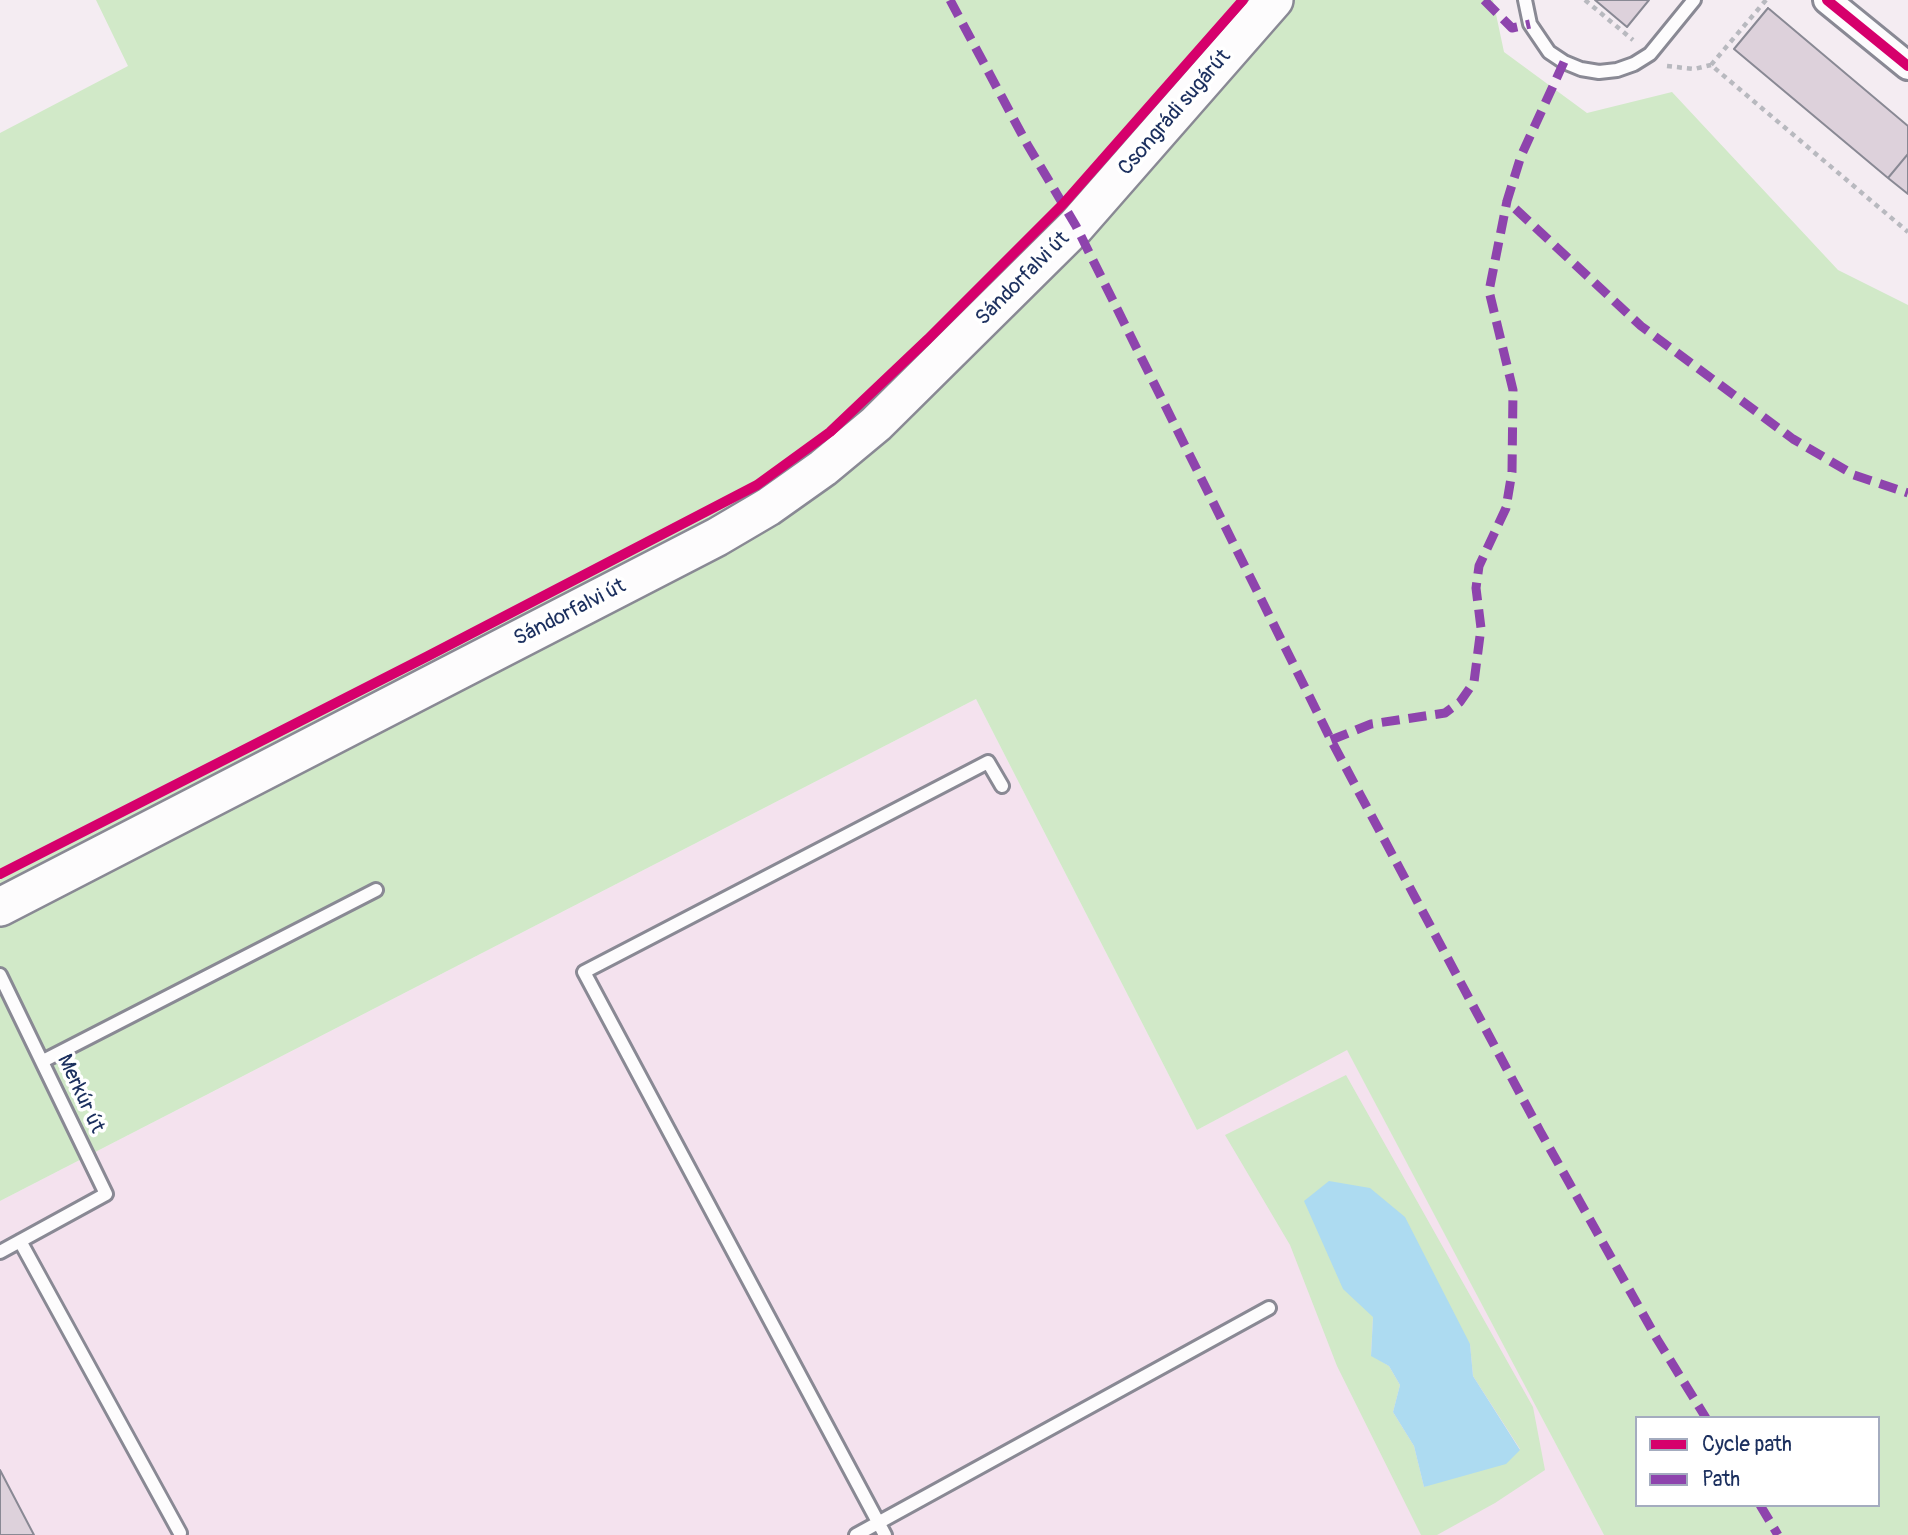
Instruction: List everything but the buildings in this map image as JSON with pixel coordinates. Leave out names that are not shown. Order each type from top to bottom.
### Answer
[{"type":"main road","name":"Csongrádi sugárút","points":[[1076,226],[1274,0]]},
{"type":"main road","name":"Sándorfalvi út","points":[[0,907],[627,584],[768,507],[823,468],[876,424],[1076,226]]},
{"type":"street","points":[[1827,0],[1908,66]]},
{"type":"lane","points":[[1525,0],[1530,24],[1549,52],[1581,69],[1599,72],[1634,64],[1650,54],[1694,0]]},
{"type":"lane","points":[[885,1535],[584,972],[988,762],[1002,786]]},
{"type":"lane","points":[[43,1061],[376,890]]},
{"type":"lane","name":"Merkúr út","points":[[0,975],[106,1194],[20,1241]]},
{"type":"lane","points":[[0,1252],[20,1241],[180,1534]]},
{"type":"lane","points":[[856,1535],[1269,1308]]},
{"type":"path","points":[[1766,0],[1711,65],[1908,232]]},
{"type":"shaded area","points":[[976,699],[1197,1130],[1347,1049],[1604,1535],[0,1535],[0,1201]]},
{"type":"green space","points":[[96,0],[1493,0],[1504,52],[1587,113],[1672,92],[1838,270],[1908,305],[1908,1535],[1604,1535],[1347,1050],[1197,1130],[976,699],[0,1201],[0,133],[128,66]]},
{"type":"green space","points":[[1346,1075],[1533,1407],[1545,1470],[1495,1503],[1437,1535],[1421,1535],[1337,1366],[1290,1245],[1225,1135]],"holes":[[[1373,1317],[1470,1344],[1473,1376],[1520,1449],[1424,1487],[1414,1446],[1393,1412],[1400,1385],[1389,1366],[1371,1355]]]},
{"type":"water","points":[[1329,1181],[1370,1188],[1405,1217],[1470,1344],[1473,1376],[1520,1450],[1506,1464],[1424,1487],[1414,1446],[1393,1412],[1400,1385],[1389,1366],[1371,1356],[1373,1317],[1343,1289],[1304,1201]]},
{"type":"marked path","points":[[950,0],[1027,144],[1076,226],[1331,740],[1540,1131],[1657,1339],[1705,1416]]},
{"type":"marked path","points":[[1484,0],[1512,28],[1530,24]]},
{"type":"marked path","points":[[1564,62],[1521,156],[1507,201],[1641,326],[1793,439],[1854,475],[1908,493]]},
{"type":"marked path","points":[[1331,740],[1371,724],[1445,713],[1460,702],[1474,682],[1481,628],[1476,588],[1479,566],[1506,508],[1512,472],[1513,390],[1489,291],[1507,201]]},
{"type":"marked path","points":[[1761,1507],[1778,1535]]},
{"type":"cycle path","points":[[0,874],[757,485],[830,432],[928,339],[1064,203],[1243,0]]},
{"type":"cycle path","points":[[1827,0],[1908,66]]}]
